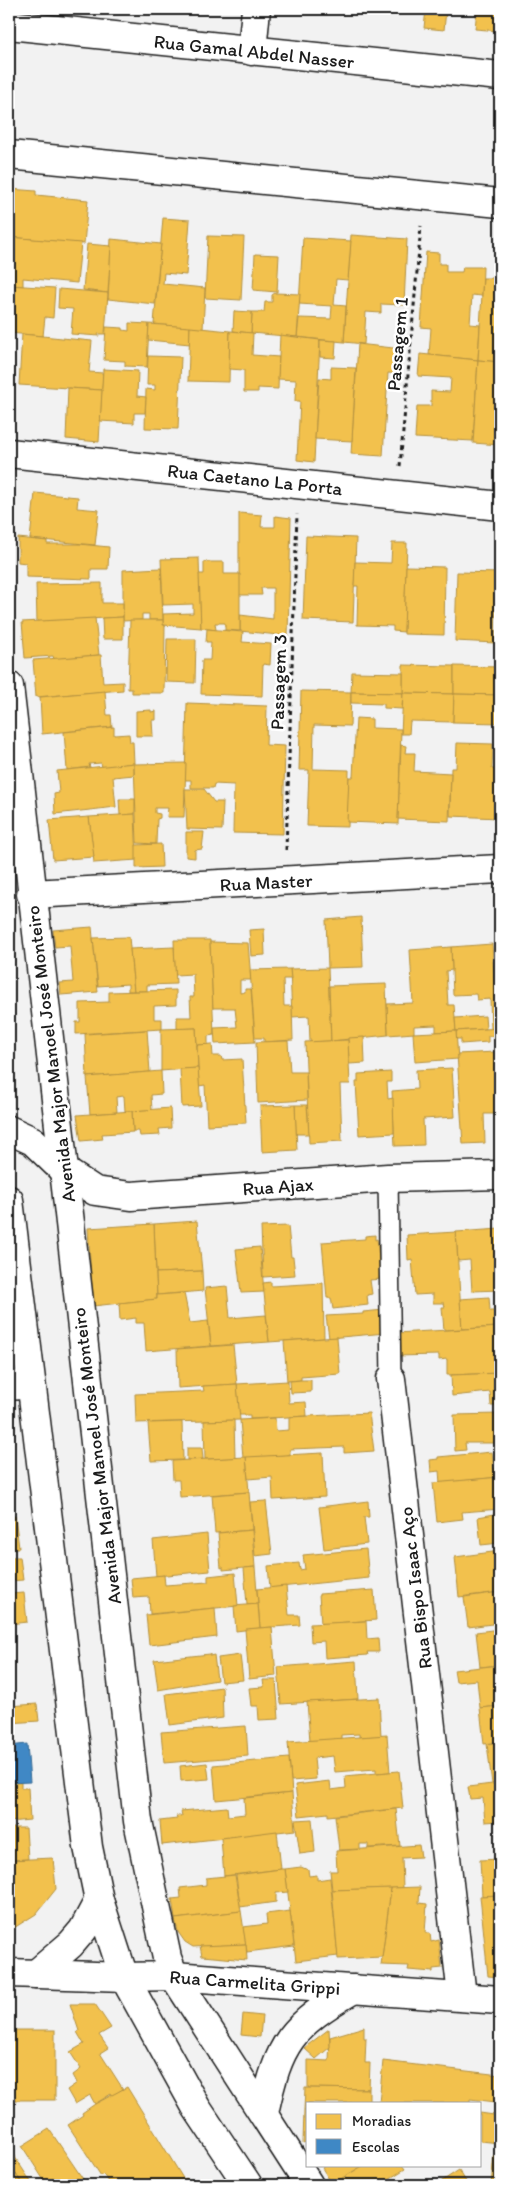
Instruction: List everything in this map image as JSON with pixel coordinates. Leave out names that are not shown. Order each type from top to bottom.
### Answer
[{"type":"street","points":[[252,51],[256,9]]},
{"type":"street","name":"Rua Gamal Abdel Nasser","points":[[9,25],[500,76]]},
{"type":"street","points":[[9,155],[500,203]]},
{"type":"street","name":"Rua Caetano La Porta","points":[[9,453],[500,506]]},
{"type":"street","name":"Avenida Major Manoel José Monteiro","points":[[9,686],[16,820],[31,894],[138,1821],[167,1958],[174,1976],[309,2185]]},
{"type":"street","name":"Rua Master","points":[[31,894],[500,869]]},
{"type":"street","name":"Rua Ajax","points":[[9,1130],[32,1141],[63,1170],[95,1191],[131,1196],[388,1178],[500,1175]]},
{"type":"street","points":[[9,1200],[20,1385],[88,1846],[99,1900],[124,1977],[196,2107],[248,2185]]},
{"type":"street","name":"Rua Bispo Isaac Aço","points":[[391,1379],[462,1996]]},
{"type":"street","points":[[36,1974],[71,1944],[83,1930],[99,1900]]},
{"type":"street","name":"Rua Carmelita Grippi","points":[[9,1973],[124,1977],[174,1976],[500,2000]]},
{"type":"street","points":[[264,2113],[272,2077],[282,2050],[293,2034],[312,2016],[354,1989]]},
{"type":"lane","name":"Rua Bispo Isaac Aço","points":[[388,1178],[391,1379]]},
{"type":"path","name":"Passagem 1","points":[[398,495],[424,195]]},
{"type":"path","name":"Passagem 3","points":[[285,881],[298,483]]},
{"type":"building: Moradias","points":[[426,9],[474,9],[474,12],[446,10],[444,30],[424,28]]},
{"type":"building: Moradias","points":[[477,9],[500,9],[500,31],[475,29]]},
{"type":"building: Moradias","points":[[9,189],[36,191],[36,195],[88,200],[84,244],[9,237]]},
{"type":"building: Moradias","points":[[163,218],[190,220],[186,275],[164,273],[163,284],[205,288],[203,329],[154,324]]},
{"type":"building: Moradias","points":[[351,235],[407,239],[404,305],[381,304],[381,313],[366,312],[364,344],[344,342]]},
{"type":"building: Moradias","points":[[208,236],[244,237],[241,300],[205,298]]},
{"type":"building: Moradias","points":[[9,237],[81,243],[77,283],[23,278],[23,286],[9,285]]},
{"type":"building: Moradias","points":[[303,238],[351,241],[348,280],[336,279],[334,305],[346,306],[344,342],[297,337],[299,318],[331,319],[332,306],[299,304]]},
{"type":"building: Moradias","points":[[111,239],[161,244],[155,304],[108,299]]},
{"type":"building: Moradias","points":[[87,244],[111,246],[108,293],[83,290]]},
{"type":"building: Moradias","points":[[426,252],[439,253],[439,264],[446,264],[446,272],[462,272],[463,267],[483,267],[482,296],[472,295],[470,324],[480,325],[478,360],[429,355],[431,328],[421,327]]},
{"type":"building: Moradias","points":[[255,254],[279,255],[277,292],[253,290]]},
{"type":"building: Moradias","points":[[483,278],[500,278],[500,362],[478,360]]},
{"type":"building: Moradias","points":[[9,285],[55,288],[53,318],[45,317],[43,336],[9,333]]},
{"type":"building: Moradias","points":[[59,289],[108,293],[105,334],[98,334],[99,336],[71,334],[73,309],[58,308]]},
{"type":"building: Moradias","points":[[275,293],[300,294],[297,337],[251,333],[252,312],[264,312],[265,302],[272,302],[272,295]]},
{"type":"building: Moradias","points":[[234,311],[252,312],[251,333],[233,331]]},
{"type":"building: Moradias","points":[[129,323],[149,324],[147,367],[125,366],[125,361],[104,360],[106,327],[123,328],[123,330],[129,331]]},
{"type":"building: Moradias","points":[[149,324],[190,327],[190,344],[148,340]]},
{"type":"building: Moradias","points":[[190,327],[230,331],[229,382],[188,381]]},
{"type":"building: Moradias","points":[[230,331],[253,333],[252,355],[279,357],[278,389],[258,388],[258,392],[244,392],[244,370],[229,369]]},
{"type":"building: Moradias","points":[[22,334],[92,341],[89,372],[103,373],[102,390],[19,385]]},
{"type":"building: Moradias","points":[[280,335],[320,340],[314,462],[297,460],[300,401],[295,401],[296,380],[278,379]]},
{"type":"building: Moradias","points":[[320,340],[336,341],[335,358],[320,357]]},
{"type":"building: Moradias","points":[[358,344],[402,349],[401,374],[388,373],[383,456],[351,454]]},
{"type":"building: Moradias","points":[[420,354],[478,360],[473,441],[415,438],[417,406],[431,406],[431,391],[450,392],[451,378],[418,376]]},
{"type":"building: Moradias","points":[[148,356],[181,357],[178,429],[145,428],[146,389],[155,390],[155,385],[147,385]]},
{"type":"building: Moradias","points":[[478,360],[500,362],[500,445],[473,443]]},
{"type":"building: Moradias","points":[[331,367],[356,368],[352,441],[315,439],[319,378],[331,379]]},
{"type":"building: Moradias","points":[[103,369],[138,371],[137,396],[146,397],[145,413],[134,413],[134,423],[100,421]]},
{"type":"building: Moradias","points":[[68,388],[102,390],[99,442],[66,439]]},
{"type":"building: Moradias","points":[[35,493],[78,497],[77,508],[99,510],[95,545],[30,539]]},
{"type":"building: Moradias","points":[[239,513],[262,515],[261,527],[275,527],[275,516],[291,518],[288,636],[240,631],[240,615],[273,619],[273,588],[261,588],[262,595],[239,595]]},
{"type":"building: Moradias","points":[[306,536],[356,538],[353,622],[303,620]]},
{"type":"building: Moradias","points":[[18,538],[47,541],[47,544],[79,544],[109,547],[108,569],[91,569],[91,579],[26,577],[26,563],[18,562]]},
{"type":"building: Moradias","points":[[392,543],[407,543],[404,632],[393,631],[393,626],[357,625],[358,586],[354,586],[355,562],[391,563]]},
{"type":"building: Moradias","points":[[199,558],[201,628],[163,625],[163,614],[193,613],[193,604],[163,605],[161,559]]},
{"type":"building: Moradias","points":[[204,562],[224,562],[224,574],[240,574],[240,631],[225,630],[225,623],[215,623],[216,630],[201,628],[199,574],[204,574]]},
{"type":"building: Moradias","points":[[406,566],[445,567],[444,635],[404,634]]},
{"type":"building: Moradias","points":[[161,568],[163,620],[149,620],[149,614],[142,614],[142,620],[123,621],[123,570]]},
{"type":"building: Moradias","points":[[457,572],[500,573],[500,602],[496,602],[495,643],[455,641]]},
{"type":"building: Moradias","points":[[102,583],[102,603],[123,603],[123,617],[37,622],[36,584]]},
{"type":"building: Moradias","points":[[123,617],[123,639],[103,639],[102,618]]},
{"type":"building: Moradias","points":[[95,618],[99,655],[54,659],[53,656],[25,658],[22,622]]},
{"type":"building: Moradias","points":[[130,620],[163,620],[163,625],[165,625],[164,693],[132,693],[132,689],[128,689]]},
{"type":"building: Moradias","points":[[207,629],[243,632],[242,642],[271,644],[270,665],[263,664],[262,696],[201,694],[202,660],[210,660],[211,642],[206,642]]},
{"type":"building: Moradias","points":[[167,639],[196,639],[195,683],[166,682]]},
{"type":"building: Moradias","points":[[101,655],[103,683],[123,682],[123,690],[36,697],[33,660]]},
{"type":"building: Moradias","points":[[403,665],[454,666],[454,694],[403,693]]},
{"type":"building: Moradias","points":[[454,666],[500,667],[500,695],[454,694]]},
{"type":"building: Moradias","points":[[352,672],[403,673],[403,693],[351,692]]},
{"type":"building: Moradias","points":[[105,691],[107,715],[111,715],[112,727],[42,734],[40,697]]},
{"type":"building: Moradias","points":[[301,691],[351,692],[350,726],[314,725],[313,769],[349,770],[348,827],[307,826],[309,770],[299,770]]},
{"type":"building: Moradias","points":[[351,692],[403,693],[402,709],[384,708],[384,704],[351,703]]},
{"type":"building: Moradias","points":[[403,693],[454,694],[453,722],[410,721],[409,734],[401,734]]},
{"type":"building: Moradias","points":[[454,694],[500,695],[500,723],[453,722]]},
{"type":"building: Moradias","points":[[187,703],[267,706],[266,745],[285,746],[283,834],[233,833],[234,785],[214,784],[213,788],[191,788],[191,780],[185,780]]},
{"type":"building: Moradias","points":[[151,710],[151,712],[156,711],[156,720],[152,720],[153,736],[136,736],[136,711]]},
{"type":"building: Moradias","points":[[356,718],[372,719],[372,728],[401,729],[398,824],[347,822],[349,777],[353,777]]},
{"type":"building: Moradias","points":[[114,727],[114,735],[129,734],[130,742],[133,742],[134,763],[102,767],[101,763],[89,764],[90,767],[67,770],[64,732]]},
{"type":"building: Moradias","points":[[457,743],[493,744],[492,769],[500,769],[500,818],[450,816],[451,768],[456,768]]},
{"type":"building: Moradias","points":[[401,745],[406,746],[405,753],[415,753],[414,771],[451,773],[449,821],[398,819]]},
{"type":"building: Moradias","points":[[134,763],[134,775],[113,777],[116,807],[55,814],[54,794],[59,793],[57,771]]},
{"type":"building: Moradias","points":[[186,763],[184,817],[167,817],[168,808],[155,808],[155,813],[160,814],[160,818],[157,819],[156,844],[137,843],[134,764]]},
{"type":"building: Moradias","points":[[185,789],[204,789],[214,802],[223,802],[222,830],[187,829]]},
{"type":"building: Moradias","points":[[119,799],[135,799],[135,814],[120,815]]},
{"type":"building: Moradias","points":[[135,814],[137,860],[94,863],[89,817]]},
{"type":"building: Moradias","points":[[89,817],[94,857],[53,860],[49,820]]},
{"type":"building: Moradias","points":[[186,832],[204,832],[202,849],[195,850],[195,858],[186,857]]},
{"type":"building: Moradias","points":[[161,844],[162,867],[136,868],[136,845]]},
{"type":"building: Moradias","points":[[361,917],[363,967],[328,968],[326,920]]},
{"type":"building: Moradias","points":[[92,927],[98,992],[61,995],[60,983],[73,982],[70,946],[55,947],[53,930]]},
{"type":"building: Moradias","points":[[264,929],[265,955],[251,956],[249,930]]},
{"type":"building: Moradias","points":[[129,937],[134,991],[128,991],[128,984],[98,986],[93,938]]},
{"type":"building: Moradias","points":[[174,940],[210,940],[214,1035],[208,1036],[208,1045],[197,1045],[196,1028],[177,1029],[177,1017],[191,1017],[190,997],[194,997],[193,974],[175,975]]},
{"type":"building: Moradias","points":[[210,942],[248,943],[251,980],[240,980],[240,993],[245,992],[245,989],[251,989],[255,1042],[215,1044],[214,1028],[237,1027],[235,1008],[213,1008]]},
{"type":"building: Moradias","points":[[492,944],[495,990],[500,989],[500,1028],[491,1029],[490,999],[477,1000],[476,994],[453,995],[451,947]]},
{"type":"building: Moradias","points":[[174,947],[176,984],[147,985],[147,991],[134,991],[130,949]]},
{"type":"building: Moradias","points":[[451,947],[452,970],[446,971],[448,1005],[454,1005],[456,1031],[436,1032],[436,1025],[414,1026],[414,1033],[388,1035],[387,1004],[413,1003],[410,950]]},
{"type":"building: Moradias","points":[[328,968],[331,1041],[310,1042],[309,1016],[292,1017],[290,969]]},
{"type":"building: Moradias","points":[[290,969],[291,979],[283,979],[284,1006],[292,1006],[293,1040],[264,1042],[264,1038],[255,1038],[250,970]]},
{"type":"building: Moradias","points":[[386,984],[388,1035],[331,1041],[329,986]]},
{"type":"building: Moradias","points":[[176,990],[176,1005],[154,1006],[154,1019],[162,1019],[162,1029],[76,1034],[76,1022],[80,1022],[80,1003],[109,1002],[109,992]]},
{"type":"building: Moradias","points":[[485,1016],[486,1029],[456,1031],[455,1018]]},
{"type":"building: Moradias","points":[[196,1028],[198,1068],[161,1071],[161,1029]]},
{"type":"building: Moradias","points":[[500,1028],[500,1114],[484,1114],[485,1143],[463,1144],[457,1054],[495,1052],[494,1036],[488,1036],[488,1042],[461,1044],[461,1039],[456,1039],[456,1031]]},
{"type":"building: Moradias","points":[[147,1030],[150,1072],[87,1077],[85,1034]]},
{"type":"building: Moradias","points":[[456,1031],[458,1059],[415,1062],[413,1033]]},
{"type":"building: Moradias","points":[[364,1037],[365,1063],[349,1064],[348,1038]]},
{"type":"building: Moradias","points":[[348,1040],[350,1084],[340,1084],[342,1141],[309,1143],[305,1042]]},
{"type":"building: Moradias","points":[[288,1041],[290,1072],[306,1072],[307,1100],[258,1103],[256,1042]]},
{"type":"building: Moradias","points":[[212,1044],[213,1056],[221,1056],[222,1060],[242,1059],[246,1123],[207,1125],[205,1085],[199,1086],[197,1045]]},
{"type":"building: Moradias","points":[[198,1068],[201,1106],[182,1107],[180,1069]]},
{"type":"building: Moradias","points":[[452,1068],[455,1117],[423,1119],[424,1145],[395,1146],[392,1091],[417,1089],[416,1070]]},
{"type":"building: Moradias","points":[[161,1071],[162,1094],[151,1095],[152,1110],[125,1111],[124,1096],[116,1097],[117,1112],[90,1114],[87,1077]]},
{"type":"building: Moradias","points":[[391,1072],[391,1082],[387,1082],[388,1099],[393,1098],[394,1133],[359,1135],[356,1082],[358,1082],[358,1074]]},
{"type":"building: Moradias","points":[[295,1105],[307,1105],[309,1134],[296,1134]]},
{"type":"building: Moradias","points":[[295,1105],[297,1150],[262,1152],[260,1106]]},
{"type":"building: Moradias","points":[[170,1108],[171,1128],[159,1129],[160,1135],[140,1136],[139,1131],[133,1131],[132,1111]]},
{"type":"building: Moradias","points":[[132,1111],[133,1132],[102,1134],[103,1139],[81,1141],[77,1115]]},
{"type":"building: Moradias","points":[[197,1221],[202,1271],[156,1273],[154,1224]]},
{"type":"building: Moradias","points":[[154,1224],[157,1299],[93,1306],[88,1228]]},
{"type":"building: Moradias","points":[[288,1226],[295,1275],[263,1277],[261,1227]]},
{"type":"building: Moradias","points":[[500,1229],[500,1290],[472,1291],[470,1260],[458,1261],[456,1232]]},
{"type":"building: Moradias","points":[[456,1232],[462,1329],[444,1330],[442,1307],[445,1307],[444,1303],[433,1303],[433,1294],[415,1295],[412,1259],[408,1260],[407,1235]]},
{"type":"building: Moradias","points":[[375,1235],[381,1279],[370,1280],[372,1294],[367,1295],[368,1305],[333,1309],[331,1298],[327,1298],[322,1242],[365,1239],[365,1236]]},
{"type":"building: Moradias","points":[[260,1247],[264,1292],[241,1293],[236,1249]]},
{"type":"building: Moradias","points":[[202,1271],[203,1291],[157,1295],[156,1273]]},
{"type":"building: Moradias","points":[[271,1282],[271,1286],[323,1283],[324,1338],[269,1342],[263,1283]]},
{"type":"building: Moradias","points":[[227,1286],[230,1318],[266,1315],[269,1342],[211,1346],[205,1288]]},
{"type":"building: Moradias","points":[[184,1293],[190,1323],[208,1321],[211,1346],[146,1351],[144,1323],[136,1323],[136,1318],[120,1320],[119,1303],[157,1299],[157,1295]]},
{"type":"building: Moradias","points":[[489,1297],[490,1311],[497,1311],[498,1327],[462,1329],[460,1299]]},
{"type":"building: Moradias","points":[[384,1310],[386,1333],[329,1338],[326,1316],[363,1314],[363,1312]]},
{"type":"building: Moradias","points":[[500,1327],[500,1373],[447,1375],[447,1359],[439,1360],[439,1355],[396,1356],[396,1333]]},
{"type":"building: Moradias","points":[[337,1337],[340,1374],[301,1377],[301,1380],[287,1381],[284,1341]]},
{"type":"building: Moradias","points":[[233,1345],[237,1384],[178,1388],[177,1349]]},
{"type":"building: Moradias","points":[[500,1373],[500,1414],[499,1406],[491,1406],[490,1392],[452,1396],[451,1375]]},
{"type":"building: Moradias","points":[[311,1380],[311,1392],[291,1393],[290,1381]]},
{"type":"building: Moradias","points":[[288,1381],[289,1403],[306,1402],[307,1416],[250,1419],[250,1415],[239,1415],[237,1384]]},
{"type":"building: Moradias","points":[[237,1384],[240,1420],[136,1423],[135,1394],[204,1391],[203,1386]]},
{"type":"building: Moradias","points":[[369,1413],[374,1451],[344,1453],[344,1447],[290,1449],[290,1455],[243,1458],[240,1420],[275,1418],[276,1431],[289,1430],[289,1417]]},
{"type":"building: Moradias","points":[[500,1414],[500,1443],[465,1443],[466,1450],[455,1451],[454,1415]]},
{"type":"building: Moradias","points":[[234,1420],[235,1458],[205,1459],[204,1421]]},
{"type":"building: Moradias","points":[[182,1422],[183,1460],[151,1461],[148,1423]]},
{"type":"building: Moradias","points":[[187,1448],[202,1448],[203,1459],[187,1460]]},
{"type":"building: Moradias","points":[[492,1452],[494,1469],[498,1469],[496,1452],[500,1452],[500,1477],[440,1483],[439,1471],[431,1472],[430,1460],[438,1459],[438,1457]]},
{"type":"building: Moradias","points":[[323,1453],[325,1497],[273,1500],[272,1477],[248,1479],[246,1457]]},
{"type":"building: Moradias","points":[[246,1457],[249,1492],[180,1497],[179,1480],[173,1480],[172,1461]]},
{"type":"building: Moradias","points":[[500,1477],[500,1509],[462,1512],[463,1519],[437,1522],[433,1483]]},
{"type":"building: Moradias","points":[[249,1492],[252,1530],[215,1533],[212,1495]]},
{"type":"building: Moradias","points":[[266,1501],[272,1554],[255,1556],[250,1502]]},
{"type":"building: Moradias","points":[[368,1501],[369,1517],[364,1517],[367,1544],[324,1549],[319,1507]]},
{"type":"building: Moradias","points":[[500,1513],[500,1543],[481,1545],[478,1517]]},
{"type":"building: Moradias","points":[[15,1516],[19,1548],[9,1548],[9,1517]]},
{"type":"building: Moradias","points":[[252,1530],[255,1567],[223,1570],[223,1567],[221,1568],[218,1533]]},
{"type":"building: Moradias","points":[[207,1534],[210,1571],[156,1576],[153,1540]]},
{"type":"building: Moradias","points":[[366,1549],[369,1578],[270,1588],[268,1566],[299,1563],[300,1570],[305,1569],[303,1555]]},
{"type":"building: Moradias","points":[[500,1551],[500,1592],[459,1597],[455,1557]]},
{"type":"building: Moradias","points":[[9,1557],[20,1557],[23,1580],[9,1581]]},
{"type":"building: Moradias","points":[[255,1567],[258,1604],[247,1605],[244,1568]]},
{"type":"building: Moradias","points":[[235,1573],[238,1606],[150,1614],[149,1597],[133,1598],[131,1578],[164,1575],[165,1585],[208,1582],[208,1576]]},
{"type":"building: Moradias","points":[[286,1586],[289,1615],[299,1615],[300,1625],[260,1628],[257,1589]]},
{"type":"building: Moradias","points":[[374,1590],[376,1620],[321,1624],[319,1594]]},
{"type":"building: Moradias","points":[[500,1592],[500,1623],[468,1627],[464,1597]]},
{"type":"building: Moradias","points":[[24,1593],[27,1622],[9,1624],[9,1594]]},
{"type":"building: Moradias","points":[[258,1604],[260,1628],[236,1631],[234,1606]]},
{"type":"building: Moradias","points":[[215,1608],[217,1637],[149,1645],[146,1615]]},
{"type":"building: Moradias","points":[[366,1621],[367,1639],[378,1638],[379,1652],[367,1652],[368,1655],[325,1658],[324,1641],[311,1642],[310,1624]]},
{"type":"building: Moradias","points":[[272,1627],[276,1676],[249,1679],[245,1629]]},
{"type":"building: Moradias","points":[[500,1629],[500,1665],[480,1667],[476,1632]]},
{"type":"building: Moradias","points":[[210,1654],[210,1656],[214,1655],[217,1680],[158,1690],[154,1660]]},
{"type":"building: Moradias","points":[[240,1655],[243,1680],[221,1682],[218,1658]]},
{"type":"building: Moradias","points":[[356,1661],[358,1699],[281,1704],[278,1667]]},
{"type":"building: Moradias","points":[[500,1665],[500,1706],[480,1708],[477,1680],[456,1682],[454,1670]]},
{"type":"building: Moradias","points":[[263,1680],[276,1680],[279,1719],[259,1720],[258,1706],[251,1706],[249,1688],[264,1687]]},
{"type":"building: Moradias","points":[[222,1687],[223,1718],[170,1725],[166,1694]]},
{"type":"building: Moradias","points":[[379,1698],[381,1736],[359,1737],[359,1734],[341,1735],[341,1739],[310,1741],[307,1702]]},
{"type":"building: Moradias","points":[[37,1704],[39,1721],[9,1723],[9,1706]]},
{"type":"building: Moradias","points":[[500,1706],[500,1742],[484,1744],[480,1708]]},
{"type":"building: Moradias","points":[[246,1726],[248,1756],[164,1763],[161,1732]]},
{"type":"building: Moradias","points":[[387,1735],[390,1772],[376,1773],[376,1769],[335,1772],[333,1756],[314,1758],[316,1779],[291,1781],[288,1742]]},
{"type":"building: Moradias","points":[[500,1742],[500,1783],[492,1784],[487,1744]]},
{"type":"building: Moradias","points":[[289,1758],[292,1793],[216,1800],[213,1765]]},
{"type":"building: Moradias","points":[[207,1763],[209,1779],[181,1781],[180,1766]]},
{"type":"building: Moradias","points":[[399,1771],[403,1808],[328,1816],[328,1813],[299,1816],[295,1785],[330,1781],[331,1790],[346,1788],[345,1776]]},
{"type":"building: Moradias","points":[[21,1782],[21,1788],[28,1788],[30,1820],[9,1822],[9,1783]]},
{"type":"building: Moradias","points":[[500,1783],[500,1821],[485,1822],[483,1798],[470,1799],[468,1787]]},
{"type":"building: Moradias","points":[[292,1793],[295,1830],[162,1845],[160,1821],[177,1819],[176,1816],[182,1816],[181,1811],[227,1807],[228,1816],[245,1814],[244,1798]]},
{"type":"building: Moradias","points":[[396,1809],[400,1846],[368,1848],[368,1844],[360,1844],[360,1849],[339,1850],[335,1816]]},
{"type":"building: Moradias","points":[[312,1819],[315,1852],[300,1854],[295,1820]]},
{"type":"building: Moradias","points":[[9,1828],[26,1828],[28,1859],[9,1860]]},
{"type":"building: Moradias","points":[[277,1831],[281,1869],[224,1876],[221,1838]]},
{"type":"building: Moradias","points":[[419,1845],[421,1857],[402,1858],[403,1888],[332,1890],[330,1871],[337,1871],[336,1851]]},
{"type":"building: Moradias","points":[[53,1858],[56,1889],[36,1914],[9,1931],[9,1860]]},
{"type":"building: Moradias","points":[[499,1859],[500,1895],[482,1896],[480,1860]]},
{"type":"building: Moradias","points":[[301,1867],[308,1870],[309,1876],[317,1875],[317,1880],[330,1878],[338,1956],[296,1961],[285,1869]]},
{"type":"building: Moradias","points":[[285,1869],[288,1892],[276,1893],[276,1902],[240,1907],[236,1875]]},
{"type":"building: Moradias","points":[[235,1875],[241,1911],[175,1919],[172,1899],[181,1898],[180,1888],[206,1885],[206,1878]]},
{"type":"building: Moradias","points":[[420,1887],[419,1903],[427,1904],[425,1933],[430,1933],[431,1942],[439,1940],[442,1968],[433,1969],[433,1972],[408,1970],[409,1966],[381,1965],[391,1888]]},
{"type":"building: Moradias","points":[[391,1888],[382,1957],[338,1959],[332,1890]]},
{"type":"building: Moradias","points":[[500,1895],[500,1977],[488,1976],[480,1896]]},
{"type":"building: Moradias","points":[[241,1911],[246,1944],[193,1947],[185,1942],[178,1932],[175,1919]]},
{"type":"building: Moradias","points":[[290,1911],[294,1946],[247,1952],[243,1927],[267,1924],[266,1914]]},
{"type":"building: Moradias","points":[[246,1944],[247,1960],[202,1956],[200,1946]]},
{"type":"building: Moradias","points":[[70,2004],[95,2004],[111,2028],[99,2035],[108,2048],[100,2053],[123,2089],[95,2104],[90,2095],[75,2104],[67,2090],[77,2083],[73,2075],[81,2069],[70,2052],[84,2044],[77,2032],[79,2031]]},
{"type":"building: Moradias","points":[[243,2014],[262,2016],[260,2037],[241,2035]]},
{"type":"building: Moradias","points":[[364,2027],[364,2038],[366,2038],[365,2063],[370,2063],[369,2089],[308,2088],[308,2060],[329,2061],[330,2037]]},
{"type":"building: Moradias","points":[[329,2029],[330,2047],[316,2059],[304,2048]]},
{"type":"building: Moradias","points":[[9,2030],[55,2030],[55,2100],[9,2100]]},
{"type":"building: Moradias","points":[[383,2061],[500,2075],[500,2143],[482,2141],[482,2113],[494,2115],[496,2102],[470,2099],[470,2102],[379,2102]]},
{"type":"building: Moradias","points":[[127,2087],[184,2180],[186,2178],[191,2185],[153,2185],[150,2179],[143,2183],[145,2185],[110,2185],[103,2174],[101,2176],[68,2125],[95,2104]]},
{"type":"building: Moradias","points":[[305,2088],[369,2089],[369,2102],[306,2102],[306,2110],[304,2110]]},
{"type":"building: Moradias","points":[[304,2110],[306,2110],[306,2142],[303,2143]]},
{"type":"building: Moradias","points":[[49,2129],[87,2185],[47,2185],[22,2146]]},
{"type":"building: Moradias","points":[[9,2148],[33,2185],[23,2185],[12,2168],[10,2170]]},
{"type":"building: Moradias","points":[[494,2155],[500,2156],[500,2185],[491,2185]]},
{"type":"building: Moradias","points":[[325,2166],[362,2166],[332,2184],[322,2168]]},
{"type":"building: Moradias","points":[[362,2166],[403,2166],[405,2169],[379,2185],[333,2184]]},
{"type":"building: Moradias","points":[[9,2168],[10,2170],[12,2168],[23,2185],[9,2185]]},
{"type":"building: Moradias","points":[[459,2170],[468,2185],[436,2185]]},
{"type":"building: Escolas","points":[[27,1744],[30,1782],[9,1783],[9,1746]]}]
